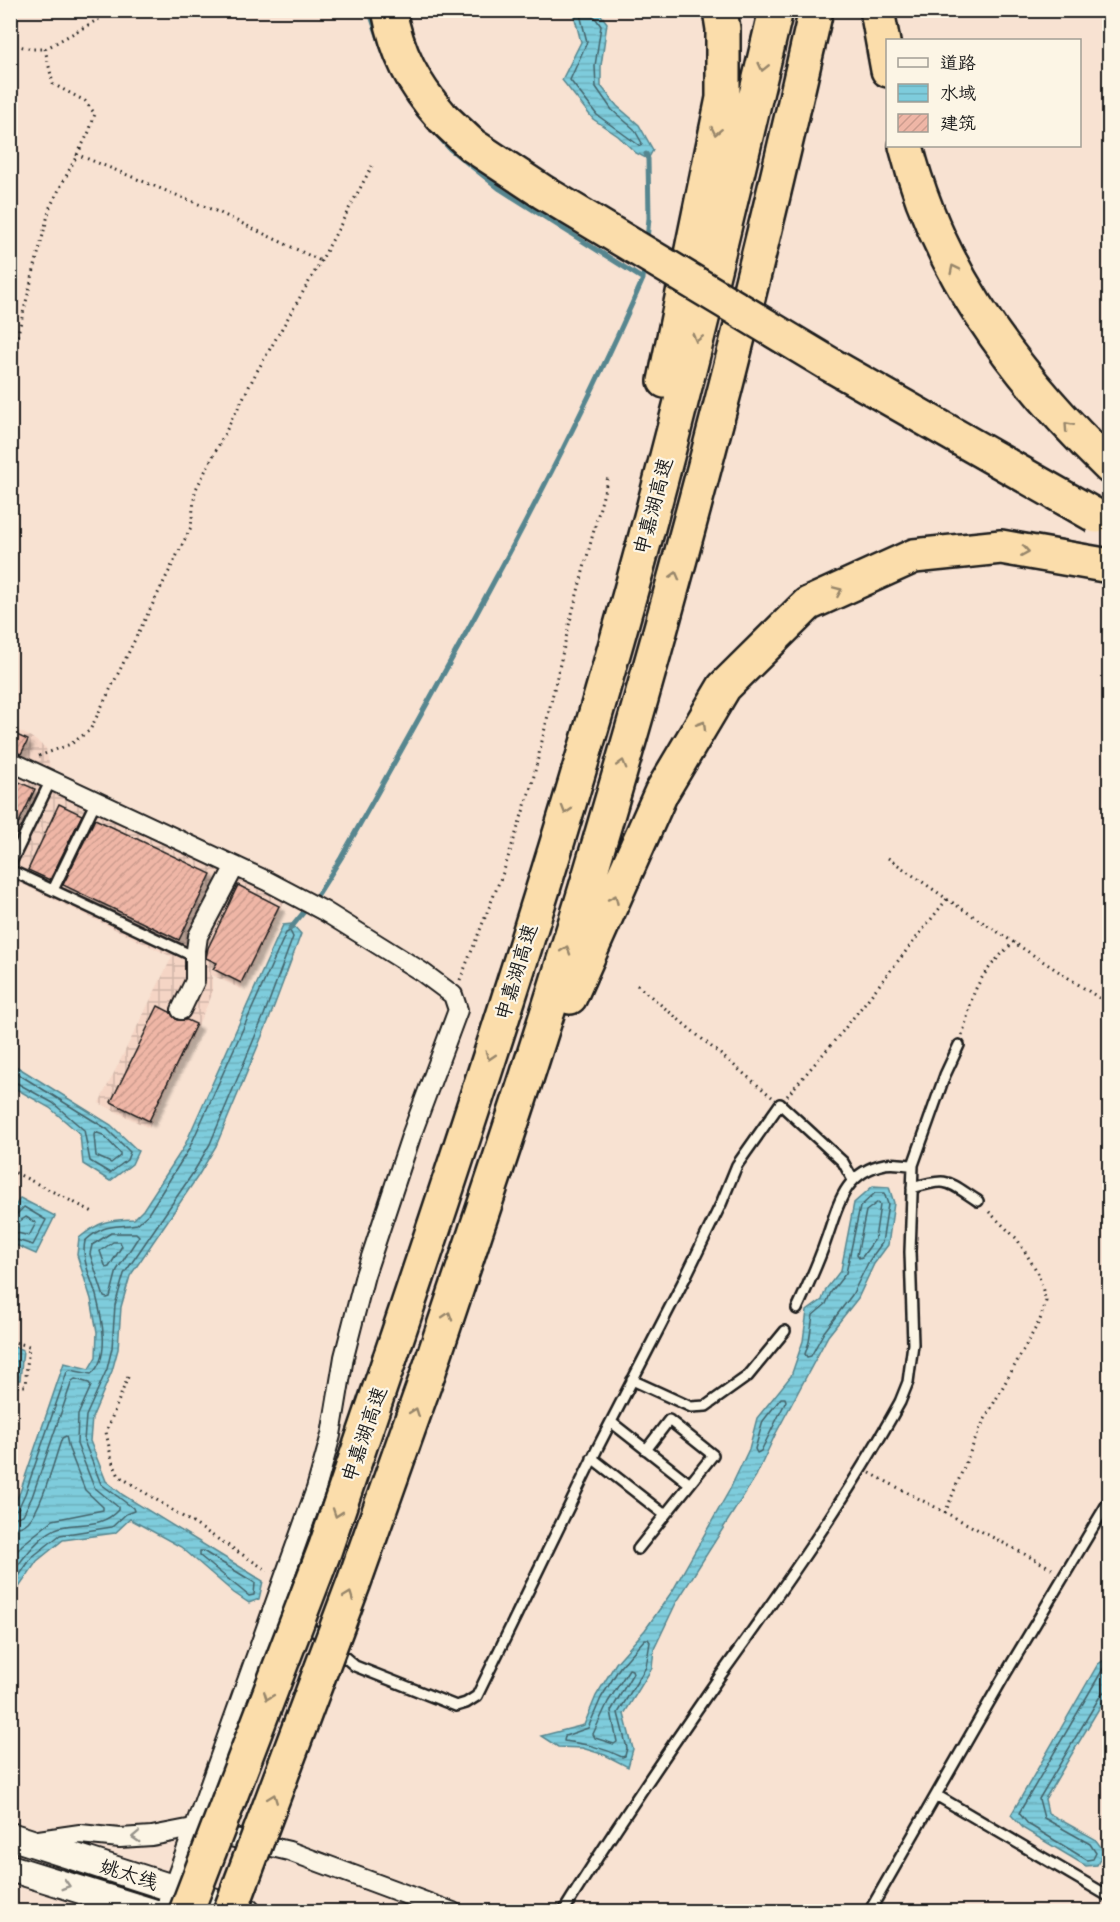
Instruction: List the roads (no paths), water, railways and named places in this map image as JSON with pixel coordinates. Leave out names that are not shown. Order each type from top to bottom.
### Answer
[{"type":"highway","points":[[389,10],[404,64],[422,94],[447,113],[540,175],[1104,514]]},
{"type":"highway","points":[[403,10],[404,30],[423,74],[447,113]]},
{"type":"highway","points":[[602,692],[723,98],[723,29],[720,10]]},
{"type":"highway","name":"申嘉湖高速","points":[[179,1900],[325,1549],[467,1131],[602,692],[651,517],[776,10]]},
{"type":"highway","name":"申嘉湖高速","points":[[230,1911],[354,1582],[429,1371],[505,1144],[593,865],[717,421],[816,10]]},
{"type":"highway","points":[[877,10],[886,59]]},
{"type":"highway","points":[[906,147],[916,184],[955,273],[1008,356],[1071,430],[1110,467]]},
{"type":"highway","points":[[505,1144],[661,794],[724,687],[808,604],[914,556],[1001,547],[1110,566]]},
{"type":"main road","name":"姚太线","points":[[20,1839],[179,1900],[247,1911]]},
{"type":"main road","name":"姚太线","points":[[10,1868],[152,1911]]},
{"type":"street","points":[[10,761],[235,866],[324,911],[422,972],[453,995],[458,1010],[411,1136],[365,1275],[344,1357],[331,1435],[315,1489],[193,1828],[179,1900],[164,1911]]},
{"type":"street","points":[[181,1010],[195,981],[198,936],[235,866]]},
{"type":"street","points":[[20,1839],[81,1834],[120,1838],[152,1836],[193,1828],[289,1851],[446,1910]]},
{"type":"lane","points":[[10,865],[51,780]]},
{"type":"lane","points":[[53,890],[96,801]]},
{"type":"lane","points":[[10,870],[195,957]]},
{"type":"lane","points":[[563,1911],[653,1774],[826,1526],[900,1402],[908,1382],[913,1344],[910,1252],[913,1165],[945,1075],[959,1045]]},
{"type":"lane","points":[[276,1598],[355,1666],[456,1706],[477,1696],[592,1458],[685,1278],[737,1165],[780,1104],[843,1162],[853,1180]]},
{"type":"lane","points":[[797,1309],[816,1266],[842,1194],[853,1180],[886,1163],[913,1165]]},
{"type":"lane","points":[[912,1188],[933,1182],[948,1181],[978,1201]]},
{"type":"lane","points":[[632,1380],[691,1407],[706,1406],[748,1376],[785,1331]]},
{"type":"lane","points":[[638,1549],[713,1455],[669,1420],[646,1450]]},
{"type":"lane","points":[[610,1422],[690,1484]]},
{"type":"lane","points":[[592,1458],[664,1515]]},
{"type":"lane","points":[[869,1911],[1110,1499]]},
{"type":"lane","points":[[936,1795],[1110,1897]]},
{"type":"water","points":[[573,11],[598,11],[607,23],[601,66],[601,86],[617,106],[639,125],[653,150],[648,159],[636,153],[618,136],[593,119],[562,80],[581,42]]},
{"type":"water","points":[[292,924],[301,934],[270,1017],[216,1146],[130,1276],[121,1307],[118,1349],[112,1371],[92,1418],[90,1441],[106,1481],[123,1495],[263,1581],[259,1599],[249,1603],[234,1593],[181,1547],[130,1519],[115,1533],[63,1540],[37,1561],[11,1599],[11,1511],[20,1492],[64,1363],[89,1369],[96,1357],[97,1332],[91,1299],[77,1255],[79,1238],[104,1223],[134,1219],[143,1210],[184,1147],[283,925]]},
{"type":"water","points":[[11,1063],[111,1125],[138,1151],[132,1164],[110,1181],[83,1164],[80,1134],[50,1108],[11,1086]]},
{"type":"water","points":[[873,1186],[889,1187],[894,1203],[888,1245],[874,1264],[858,1298],[828,1336],[775,1435],[756,1476],[676,1603],[654,1649],[652,1668],[624,1714],[633,1749],[628,1767],[605,1755],[582,1748],[558,1747],[541,1736],[584,1725],[596,1696],[616,1663],[645,1630],[673,1590],[729,1491],[749,1449],[757,1418],[791,1376],[803,1341],[807,1311],[822,1300],[826,1289],[841,1270],[854,1203]]},
{"type":"water","points":[[20,1198],[55,1216],[36,1254],[11,1243],[11,1214]]},
{"type":"water","points":[[11,1346],[23,1350],[20,1380],[11,1380]]},
{"type":"water","points":[[1109,1657],[1109,1695],[1045,1799],[1048,1813],[1095,1839],[1104,1851],[1097,1865],[1086,1866],[1024,1829],[1011,1815],[1098,1664]]},
{"type":"waterway","points":[[369,10],[385,56]]},
{"type":"waterway","points":[[418,114],[450,149],[500,189],[643,279]]},
{"type":"waterway","points":[[646,154],[649,218],[647,240]]},
{"type":"waterway","points":[[290,929],[317,896],[341,858],[499,572],[574,427],[643,279],[644,267]]}]
